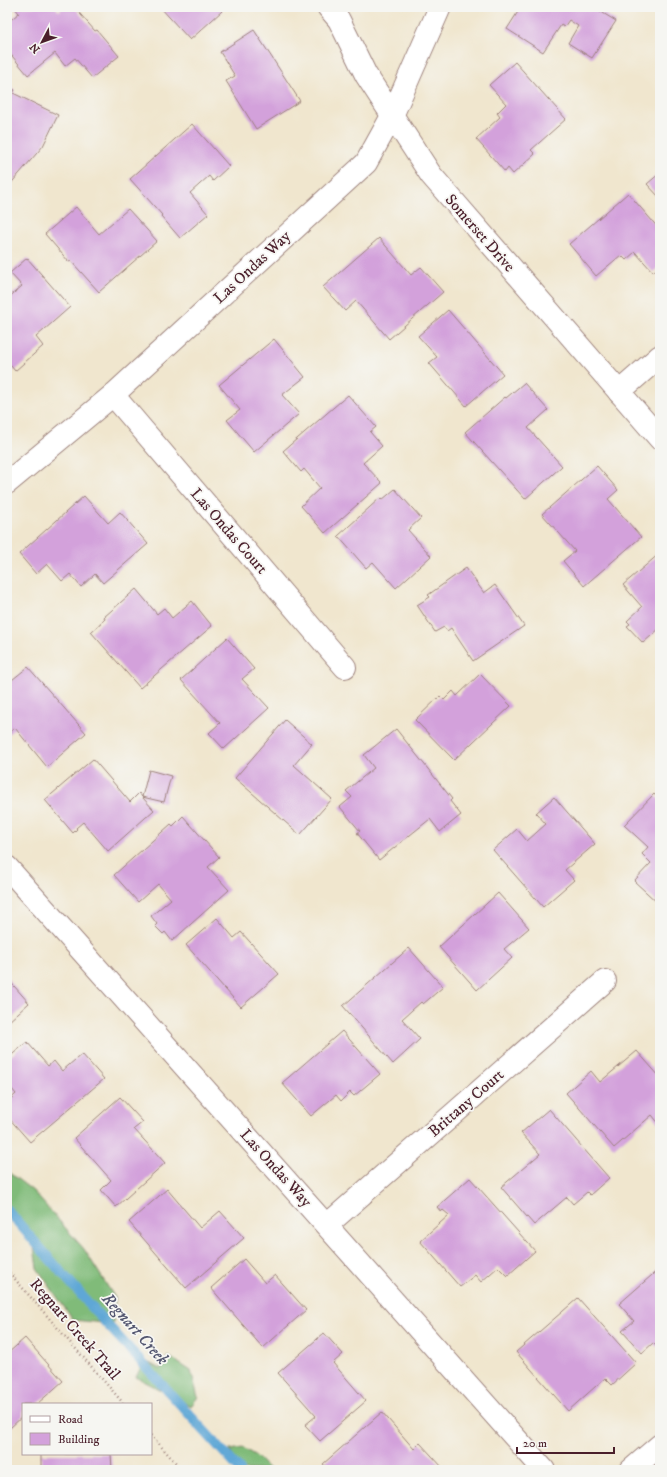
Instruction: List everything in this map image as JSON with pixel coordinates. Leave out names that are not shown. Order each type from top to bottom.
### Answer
[{"type":"street","name":"Somerset Drive","points":[[328,7],[339,20],[366,75],[431,175],[660,439]]},
{"type":"street","name":"Las Ondas Way","points":[[7,483],[113,396],[366,163],[392,116],[440,7]]},
{"type":"street","points":[[619,392],[660,356]]},
{"type":"street","name":"Las Ondas Court","points":[[113,396],[345,667]]},
{"type":"street","name":"Las Ondas Way","points":[[7,867],[544,1470]]},
{"type":"street","name":"Brittany Court","points":[[327,1226],[605,981]]},
{"type":"street","points":[[631,1470],[660,1445]]},
{"type":"path","name":"Regnart Creek Trail","points":[[7,1270],[123,1403]]},
{"type":"path","points":[[152,1436],[182,1470]]},
{"type":"green space","points":[[7,1171],[33,1191],[84,1249],[115,1298],[113,1324],[73,1320],[37,1268],[32,1233],[7,1211]]},
{"type":"green space","points":[[168,1356],[191,1371],[198,1397],[191,1406],[136,1377],[144,1360],[160,1369]]},
{"type":"green space","points":[[243,1448],[256,1456],[270,1470],[239,1470],[230,1450]]},
{"type":"building","points":[[14,7],[55,7],[59,11],[64,7],[74,7],[95,31],[97,30],[119,56],[92,78],[75,58],[65,66],[55,53],[28,75],[7,50],[7,23],[19,13]]},
{"type":"building","points":[[160,7],[219,7],[222,11],[190,40]]},
{"type":"building","points":[[521,7],[593,7],[616,21],[592,58],[568,43],[578,26],[569,20],[564,27],[561,25],[543,52],[507,29]]},
{"type":"building","points":[[254,30],[300,101],[256,129],[226,81],[235,76],[220,52]]},
{"type":"building","points":[[515,62],[566,119],[531,150],[535,154],[513,174],[508,168],[505,172],[476,139],[500,117],[497,113],[506,104],[489,85]]},
{"type":"building","points":[[7,86],[15,90],[13,93],[58,115],[43,146],[7,188]]},
{"type":"building","points":[[192,124],[229,166],[213,181],[209,176],[190,193],[208,214],[180,238],[130,179]]},
{"type":"building","points":[[660,173],[660,198],[647,184]]},
{"type":"building","points":[[628,193],[660,230],[660,266],[653,272],[635,252],[626,260],[621,255],[596,276],[569,244]]},
{"type":"building","points":[[76,207],[99,234],[128,209],[157,241],[99,292],[71,261],[69,262],[45,234]]},
{"type":"building","points":[[379,238],[411,275],[421,267],[443,292],[389,339],[356,301],[345,311],[323,287]]},
{"type":"building","points":[[27,258],[70,307],[36,337],[43,346],[15,371],[7,361],[7,299],[22,286],[10,273]]},
{"type":"building","points":[[448,310],[503,374],[466,406],[429,363],[437,357],[418,336]]},
{"type":"building","points":[[274,339],[305,377],[282,395],[299,414],[254,452],[227,420],[240,410],[219,385]]},
{"type":"building","points":[[524,383],[548,410],[528,428],[562,466],[525,499],[465,432],[505,397],[506,398]]},
{"type":"building","points":[[348,395],[376,427],[370,432],[382,446],[363,463],[382,483],[325,533],[301,506],[320,488],[304,469],[301,472],[283,451]]},
{"type":"building","points":[[597,466],[618,490],[608,499],[641,537],[584,586],[563,561],[575,551],[542,514]]},
{"type":"building","points":[[395,489],[421,518],[408,530],[431,556],[396,588],[373,562],[366,568],[338,536],[380,498],[382,500]]},
{"type":"building","points":[[84,496],[108,523],[120,512],[148,544],[103,583],[95,574],[81,587],[70,574],[62,581],[47,564],[36,574],[19,554]]},
{"type":"building","points":[[660,553],[660,628],[643,643],[627,626],[630,624],[627,621],[642,607],[623,585]]},
{"type":"building","points":[[466,568],[484,593],[495,585],[524,626],[473,661],[451,628],[447,631],[444,627],[435,632],[417,605],[430,597],[428,595]]},
{"type":"building","points":[[136,589],[157,614],[164,608],[172,618],[192,601],[212,626],[140,688],[91,632],[105,619],[104,617]]},
{"type":"building","points":[[227,638],[254,669],[242,679],[269,708],[224,749],[209,733],[220,723],[181,680]]},
{"type":"building","points":[[28,667],[86,733],[47,767],[15,728],[7,735],[7,684]]},
{"type":"building","points":[[480,674],[511,706],[454,760],[415,720],[440,696],[444,700],[453,691],[457,696]]},
{"type":"building","points":[[285,720],[312,744],[294,765],[332,799],[300,835],[235,778]]},
{"type":"building","points":[[396,729],[452,799],[450,801],[461,815],[440,832],[430,819],[379,860],[357,833],[360,831],[340,807],[352,797],[346,791],[374,768],[364,755]]},
{"type":"building","points":[[93,759],[130,802],[139,793],[154,810],[108,851],[83,822],[73,833],[45,800]]},
{"type":"building","points":[[149,770],[171,776],[164,802],[142,797]]},
{"type":"building","points":[[654,794],[660,800],[659,904],[634,881],[651,863],[642,854],[648,847],[624,825]]},
{"type":"building","points":[[554,797],[595,844],[565,870],[574,880],[543,907],[493,850],[517,829],[527,841],[546,824],[536,813]]},
{"type":"building","points":[[183,816],[219,857],[208,867],[229,890],[172,941],[165,932],[163,934],[155,926],[157,924],[151,916],[171,899],[158,884],[138,902],[114,875],[171,824],[173,826]]},
{"type":"building","points":[[498,893],[529,928],[504,949],[512,958],[477,990],[439,947]]},
{"type":"building","points":[[217,918],[234,938],[241,932],[279,974],[241,1007],[186,945]]},
{"type":"building","points":[[409,948],[443,987],[423,1004],[421,1002],[402,1019],[420,1039],[393,1064],[343,1006]]},
{"type":"building","points":[[7,978],[29,1003],[7,1023]]},
{"type":"building","points":[[342,1031],[380,1074],[354,1096],[350,1092],[341,1101],[336,1095],[311,1116],[282,1083]]},
{"type":"building","points":[[27,1042],[48,1066],[54,1061],[62,1071],[82,1054],[104,1079],[30,1142],[7,1116],[7,1102],[16,1094],[7,1083],[7,1059]]},
{"type":"building","points":[[637,1051],[660,1077],[660,1125],[652,1115],[614,1148],[566,1093],[591,1071],[600,1082]]},
{"type":"building","points":[[120,1097],[143,1122],[134,1129],[165,1163],[116,1207],[101,1190],[111,1180],[74,1138]]},
{"type":"building","points":[[549,1109],[609,1178],[590,1195],[587,1192],[573,1204],[567,1197],[534,1225],[501,1187],[540,1154],[521,1133]]},
{"type":"building","points":[[470,1178],[535,1251],[507,1276],[498,1267],[481,1282],[475,1275],[460,1287],[420,1241],[449,1215],[443,1210],[441,1212],[437,1207]]},
{"type":"building","points":[[167,1189],[200,1228],[220,1211],[244,1238],[186,1288],[129,1222]]},
{"type":"building","points":[[244,1259],[265,1283],[275,1275],[306,1310],[263,1348],[211,1288]]},
{"type":"building","points":[[660,1268],[660,1344],[657,1347],[653,1343],[642,1353],[622,1331],[634,1321],[619,1304]]},
{"type":"building","points":[[578,1298],[636,1363],[612,1385],[605,1378],[568,1411],[516,1352]]},
{"type":"building","points":[[324,1333],[343,1354],[333,1363],[366,1401],[320,1441],[305,1425],[316,1416],[278,1373]]},
{"type":"building","points":[[25,1338],[63,1381],[38,1403],[22,1403],[22,1417],[10,1428],[7,1425],[7,1354]]},
{"type":"building","points":[[382,1412],[414,1449],[420,1443],[443,1468],[440,1470],[328,1470],[323,1464]]},
{"type":"building","points":[[41,1455],[111,1455],[112,1470],[41,1470]]},
{"type":"waterway","name":"Regnart Creek","points":[[7,1210],[104,1321],[240,1470]]}]
